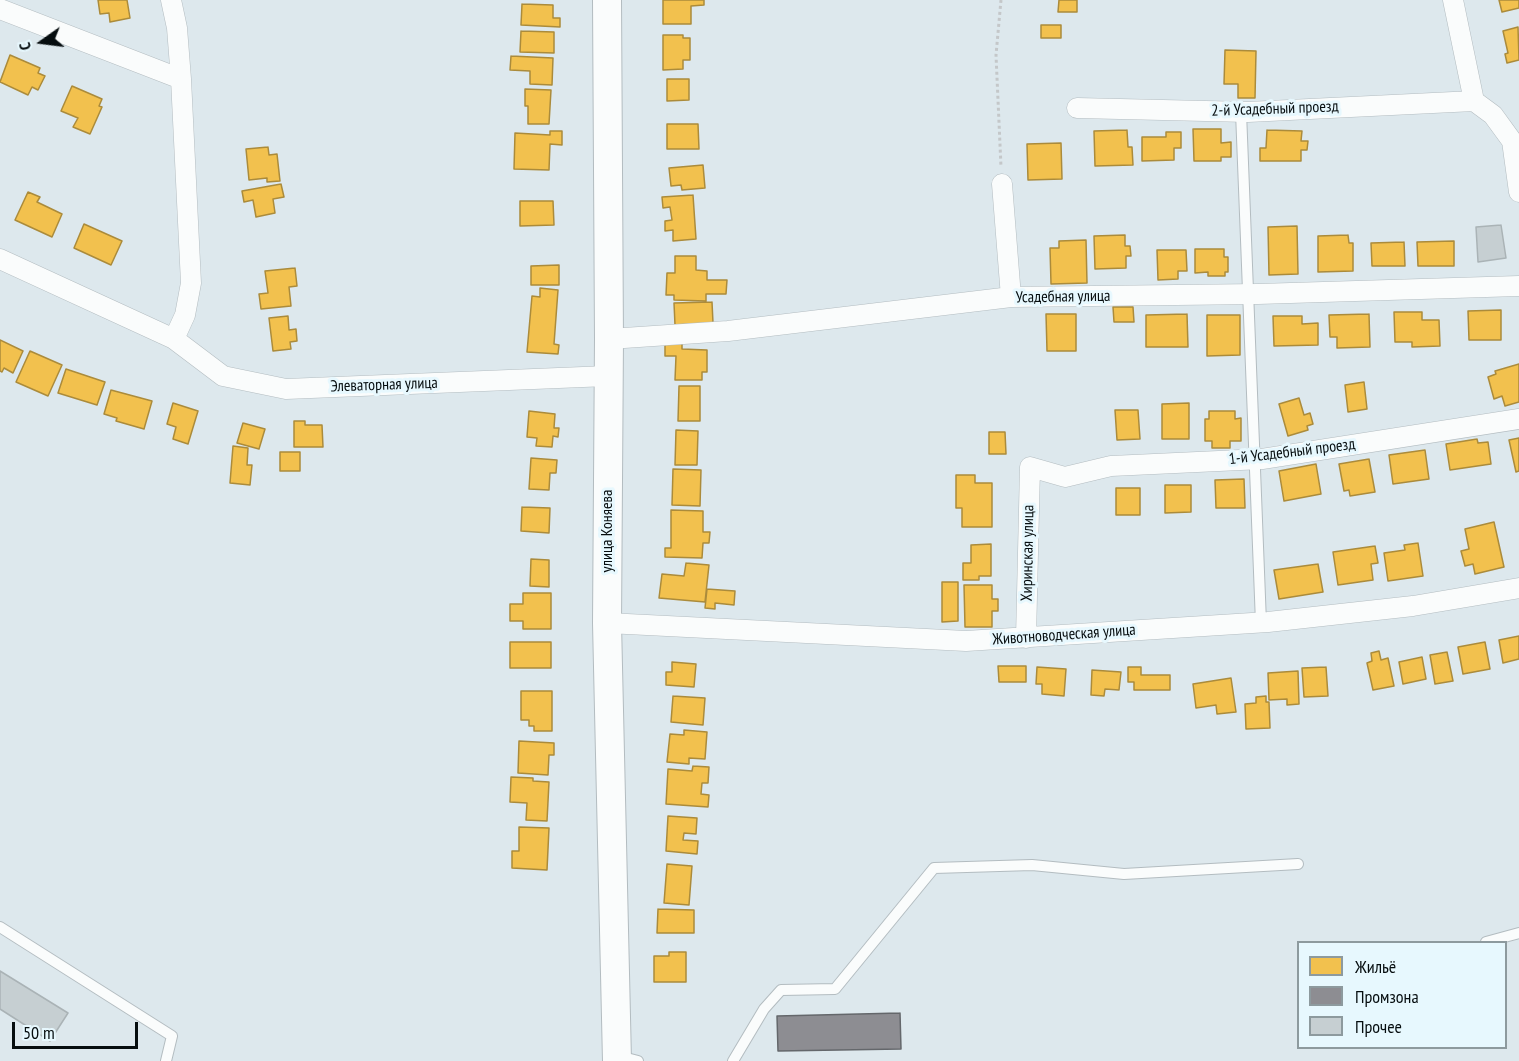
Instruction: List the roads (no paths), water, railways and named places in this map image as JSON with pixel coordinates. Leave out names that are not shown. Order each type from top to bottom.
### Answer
[{"type":"street","points":[[171,0],[177,28],[181,79],[191,283],[185,315],[174,339]]},
{"type":"street","name":"улица Коняева","points":[[607,0],[609,339],[607,623],[625,1059]]},
{"type":"street","points":[[1453,0],[1474,101],[1492,115],[1512,141],[1519,192]]},
{"type":"street","points":[[0,9],[181,79]]},
{"type":"street","name":"2-й Усадебный проезд","points":[[1077,108],[1241,112],[1474,101]]},
{"type":"street","points":[[1002,184],[1011,297]]},
{"type":"street","name":"Элеваторная улица","points":[[0,259],[174,339],[223,376],[286,389],[608,376]]},
{"type":"street","name":"Усадебная улица","points":[[609,339],[728,331],[1011,297],[1250,294],[1519,286]]},
{"type":"street","name":"1-й Усадебный проезд","points":[[1030,467],[1065,477],[1111,466],[1254,459],[1519,419]]},
{"type":"street","name":"Хиринская улица","points":[[1026,638],[1030,467]]},
{"type":"street","name":"Животноводческая улица","points":[[607,623],[966,641],[1261,623],[1413,606],[1519,588]]},
{"type":"lane","points":[[1241,112],[1250,294],[1261,623]]},
{"type":"lane","points":[[733,1061],[764,1009],[781,990],[835,989],[934,868],[1032,865],[1124,874],[1298,864]]},
{"type":"lane","points":[[0,927],[172,1036],[166,1061]]},
{"type":"lane","points":[[1490,941],[1519,933]]}]
